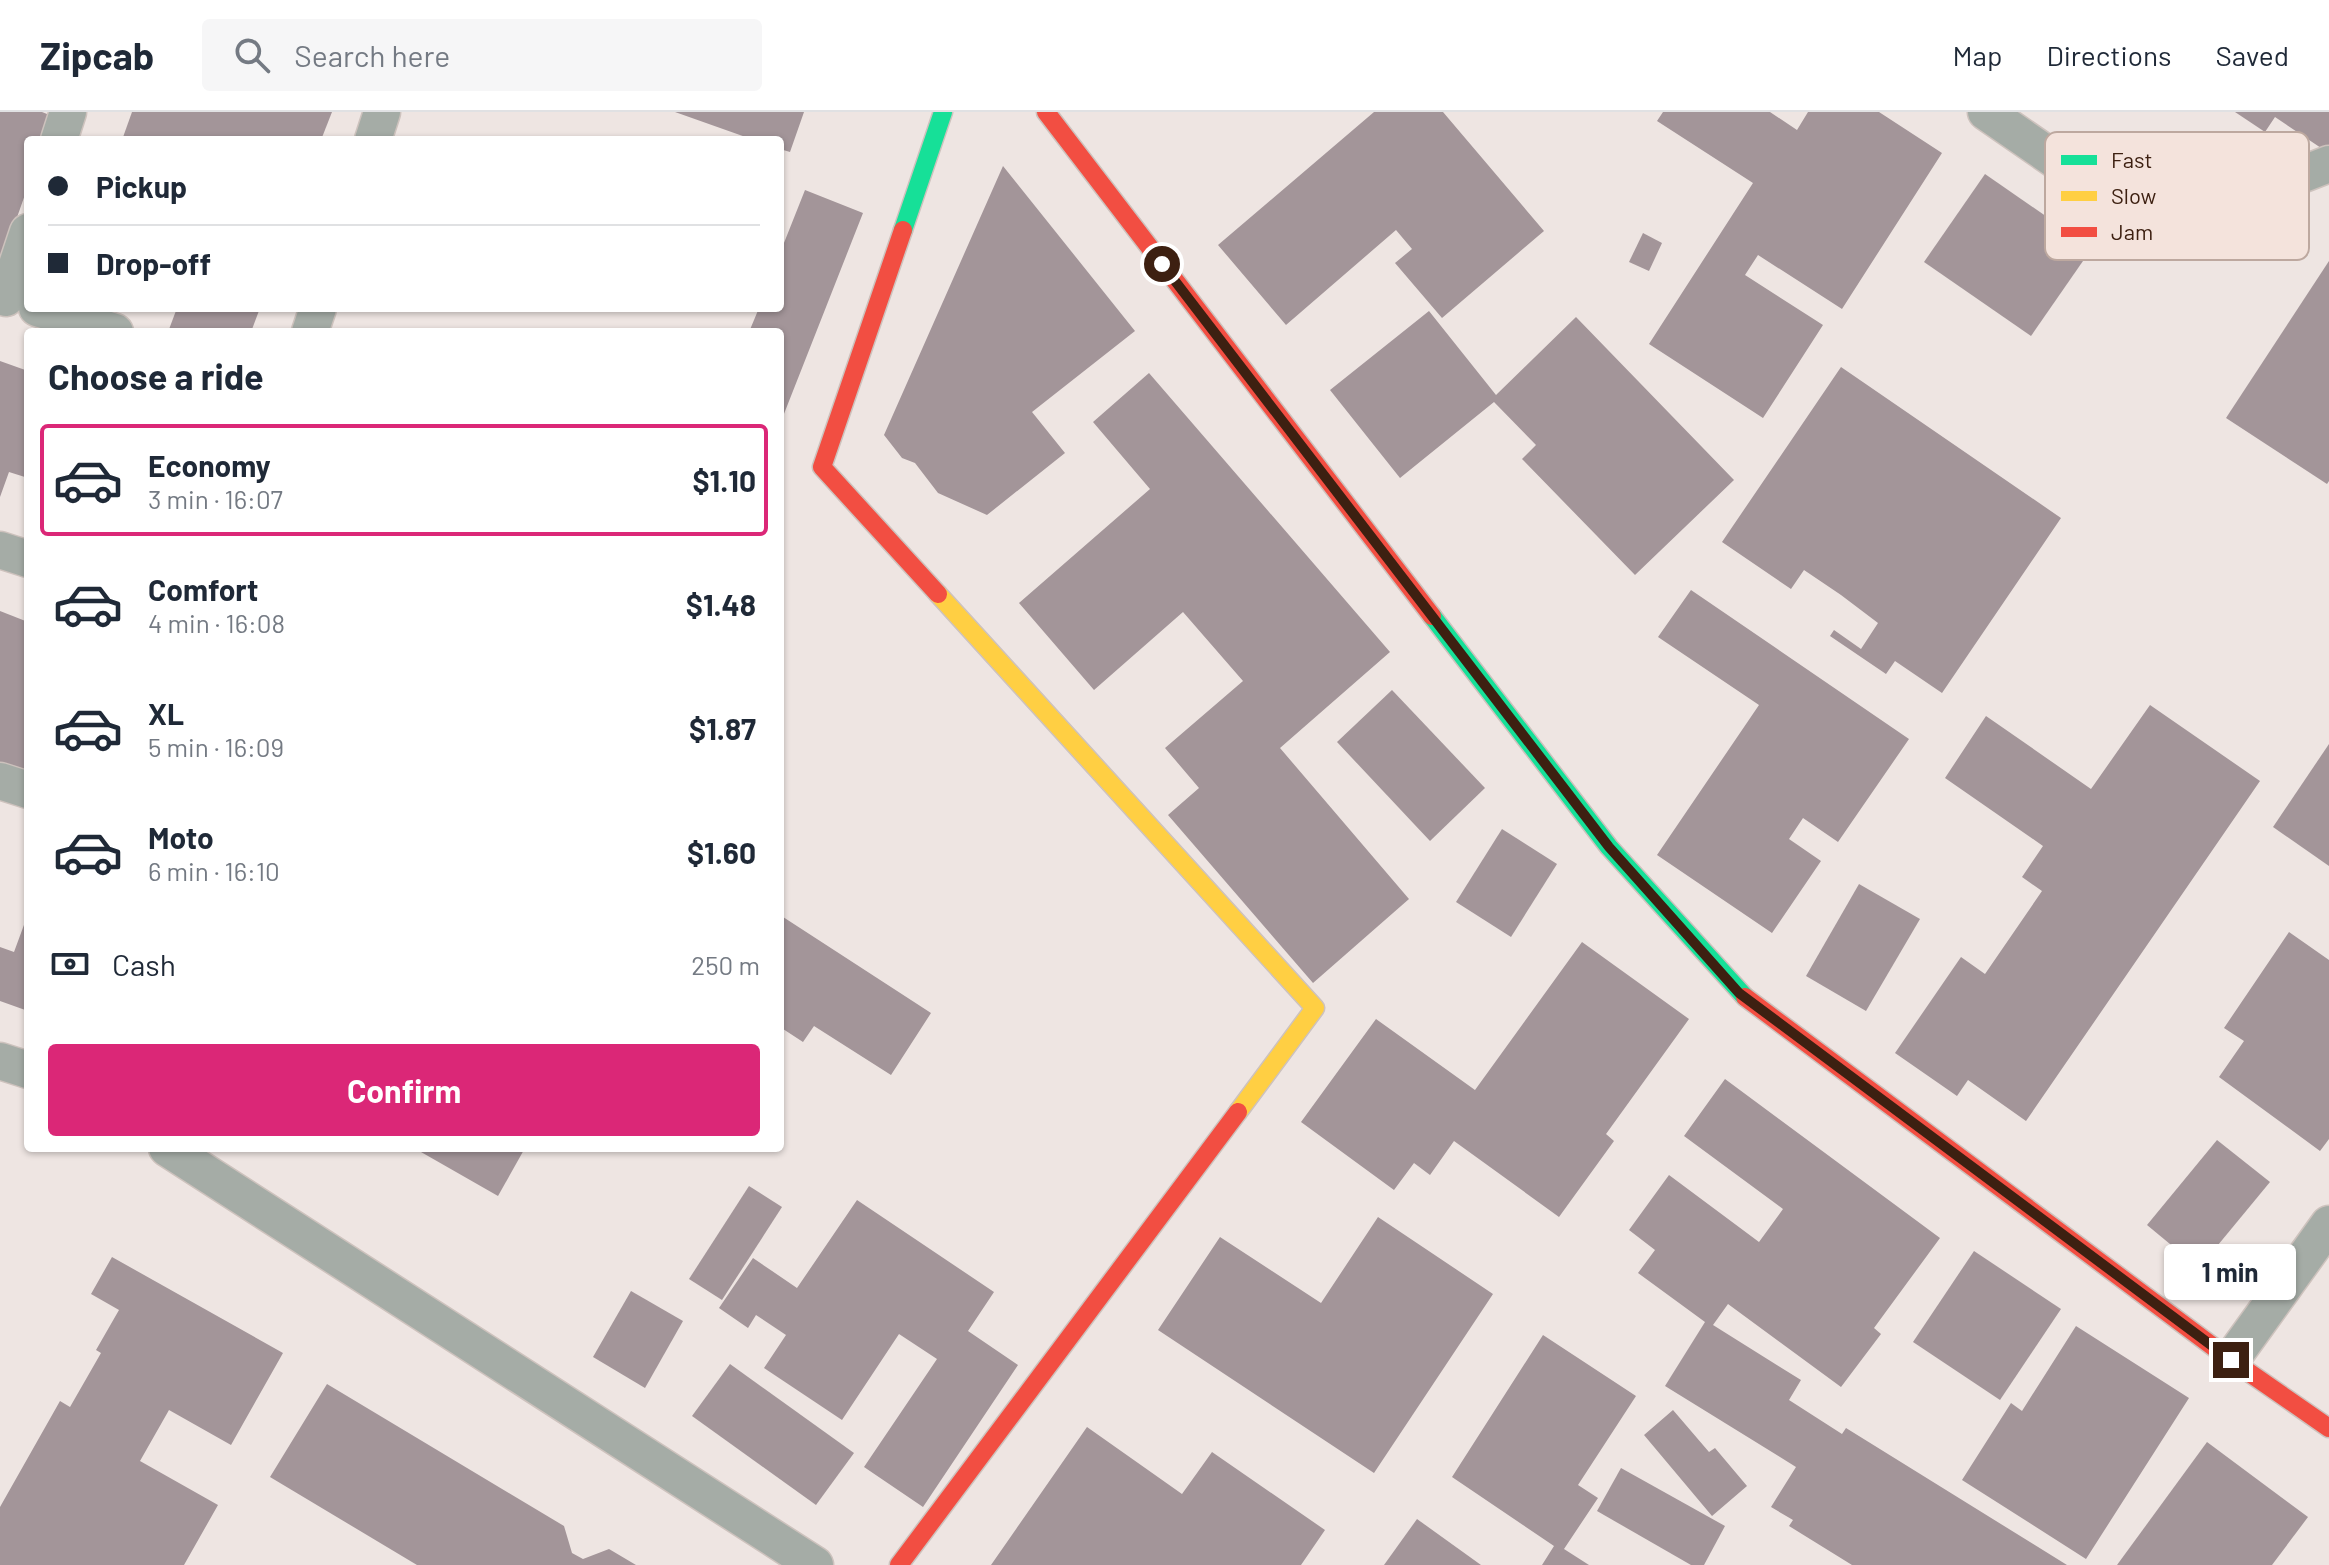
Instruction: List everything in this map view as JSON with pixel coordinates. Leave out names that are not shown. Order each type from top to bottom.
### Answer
[{"type":"street","points":[[60,136],[68,112]]},
{"type":"street","points":[[374,136],[382,112]]},
{"type":"street","points":[[899,1565],[1315,1008],[822,467],[943,112]]},
{"type":"street","points":[[1046,112],[1609,847],[1739,993],[2231,1360],[2329,1428]]},
{"type":"street","points":[[1986,112],[2045,153]]},
{"type":"street","points":[[2309,172],[2329,164]]},
{"type":"street","points":[[18,302],[24,260]]},
{"type":"street","points":[[50,312],[101,328]]},
{"type":"street","points":[[0,550],[24,558]]},
{"type":"street","points":[[0,781],[24,789]]},
{"type":"street","points":[[0,1061],[24,1069]]},
{"type":"street","points":[[173,1152],[815,1565]]},
{"type":"street","points":[[2231,1360],[2329,1224]]},
{"type":"building","points":[[0,112],[42,112],[52,116],[45,136],[24,136],[24,197],[0,266]]},
{"type":"building","points":[[132,112],[332,112],[323,136],[123,136]]},
{"type":"building","points":[[675,112],[804,112],[790,152],[784,150],[784,136],[743,136]]},
{"type":"building","points":[[1374,112],[1443,112],[1544,231],[1442,318],[1395,263],[1412,249],[1396,230],[1286,325],[1218,245]]},
{"type":"building","points":[[1663,112],[1770,112],[1797,130],[1808,112],[1879,112],[1942,153],[1842,309],[1758,255],[1745,275],[1823,325],[1763,418],[1649,344],[1753,183],[1657,121]]},
{"type":"building","points":[[2235,112],[2329,112],[2327,152],[2309,140],[2309,132],[2297,132],[2275,117],[2265,132]]},
{"type":"building","points":[[1003,166],[1135,331],[1032,412],[1065,453],[987,515],[938,493],[915,463],[902,458],[884,435]]},
{"type":"building","points":[[1985,174],[2045,215],[2045,260],[2084,260],[2031,336],[1924,262]]},
{"type":"building","points":[[805,190],[863,213],[784,414],[784,328],[751,328],[757,312],[784,312],[784,243]]},
{"type":"building","points":[[1643,233],[1662,243],[1649,271],[1629,262]]},
{"type":"building","points":[[2329,261],[2329,481],[2327,484],[2226,418]]},
{"type":"building","points":[[1429,311],[1496,395],[1576,317],[1734,480],[1635,575],[1522,459],[1536,445],[1494,402],[1400,478],[1330,390]]},
{"type":"building","points":[[176,312],[258,312],[252,328],[170,328]]},
{"type":"building","points":[[0,361],[24,370],[24,477],[9,472],[0,497]]},
{"type":"building","points":[[1841,367],[2061,518],[1942,693],[1895,661],[1886,674],[1830,636],[1834,630],[1861,649],[1878,623],[1841,595],[1804,570],[1791,589],[1722,542]]},
{"type":"building","points":[[1149,373],[1390,652],[1280,748],[1409,899],[1313,983],[1168,815],[1199,788],[1165,748],[1243,681],[1183,612],[1094,690],[1019,603],[1150,489],[1093,422]]},
{"type":"building","points":[[1691,590],[1909,739],[1838,842],[1803,818],[1789,839],[1821,861],[1772,933],[1657,855],[1759,705],[1658,637]]},
{"type":"building","points":[[0,611],[24,620],[24,786],[0,782]]},
{"type":"building","points":[[1392,690],[1485,788],[1430,841],[1337,742]]},
{"type":"building","points":[[2150,705],[2260,781],[2026,1121],[1968,1080],[1957,1096],[1895,1053],[1961,957],[1985,974],[2042,891],[2022,877],[2043,846],[1945,778],[1986,716],[2091,789]]},
{"type":"building","points":[[2329,744],[2329,866],[2273,827]]},
{"type":"building","points":[[1502,829],[1557,864],[1511,937],[1456,902]]},
{"type":"building","points":[[1859,884],[1920,919],[1866,1011],[1806,976]]},
{"type":"building","points":[[784,918],[931,1013],[891,1075],[814,1026],[803,1042],[784,1030]]},
{"type":"building","points":[[24,925],[24,1010],[0,1001],[0,947],[14,952]]},
{"type":"building","points":[[2289,932],[2329,960],[2329,1139],[2320,1151],[2219,1077],[2244,1041],[2224,1028]]},
{"type":"building","points":[[1582,942],[1689,1019],[1606,1134],[1614,1141],[1559,1217],[1454,1141],[1430,1175],[1414,1163],[1394,1190],[1301,1122],[1376,1019],[1475,1090]]},
{"type":"building","points":[[1725,1079],[1940,1238],[1874,1328],[1881,1334],[1841,1387],[1728,1304],[1713,1325],[1801,1380],[1789,1400],[1842,1434],[1846,1428],[2067,1565],[1852,1565],[1789,1526],[1793,1520],[1771,1507],[1796,1467],[1665,1386],[1705,1322],[1638,1273],[1655,1250],[1629,1230],[1669,1175],[1759,1242],[1783,1209],[1684,1136]]},
{"type":"building","points":[[2217,1140],[2270,1182],[2199,1268],[2147,1225]]},
{"type":"building","points":[[421,1152],[523,1152],[498,1196]]},
{"type":"building","points":[[749,1186],[782,1207],[722,1300],[689,1279]]},
{"type":"building","points":[[857,1200],[994,1292],[968,1331],[1018,1365],[923,1507],[864,1467],[937,1359],[899,1334],[842,1420],[764,1368],[786,1335],[756,1315],[748,1328],[719,1308],[753,1258],[797,1288]]},
{"type":"building","points":[[1378,1217],[1493,1294],[1374,1473],[1158,1330],[1220,1237],[1321,1303]]},
{"type":"building","points":[[1974,1251],[2061,1309],[2000,1400],[1913,1342]]},
{"type":"building","points":[[112,1257],[283,1353],[231,1445],[169,1410],[140,1461],[218,1505],[184,1565],[0,1565],[0,1507],[60,1401],[70,1407],[101,1353],[96,1350],[119,1310],[91,1294]]},
{"type":"building","points":[[631,1291],[683,1321],[645,1388],[593,1357]]},
{"type":"building","points":[[2076,1326],[2189,1398],[2086,1559],[1962,1480],[2011,1403],[2022,1411]]},
{"type":"building","points":[[1543,1335],[1636,1396],[1578,1485],[1598,1498],[1564,1549],[1589,1565],[1542,1565],[1554,1546],[1452,1477]]},
{"type":"building","points":[[730,1364],[854,1453],[816,1505],[692,1416]]},
{"type":"building","points":[[327,1384],[564,1526],[572,1553],[583,1559],[609,1549],[636,1565],[417,1565],[270,1477]]},
{"type":"building","points":[[1673,1410],[1709,1452],[1715,1448],[1747,1486],[1712,1516],[1644,1435]]},
{"type":"building","points":[[1087,1427],[1182,1494],[1212,1452],[1325,1530],[1301,1565],[991,1565]]},
{"type":"building","points":[[2207,1442],[2308,1517],[2272,1565],[2117,1565]]},
{"type":"building","points":[[1621,1468],[1725,1526],[1704,1565],[1691,1565],[1597,1511]]},
{"type":"building","points":[[1417,1519],[1481,1565],[1384,1565]]},
{"type":"traffic: fast","points":[[903,230],[943,112]]},
{"type":"traffic: fast","points":[[1432,616],[1609,847],[1745,997]]},
{"type":"traffic: slow","points":[[938,594],[1315,1008],[1238,1112]]},
{"type":"traffic: jam","points":[[1046,112],[1432,616]]},
{"type":"traffic: jam","points":[[903,230],[822,467],[938,594]]},
{"type":"traffic: jam","points":[[1745,997],[2231,1360],[2329,1428]]},
{"type":"traffic: jam","points":[[899,1565],[1238,1112]]},
{"type":"route","points":[[1162,264],[1609,847],[1739,993],[2231,1360]]}]
